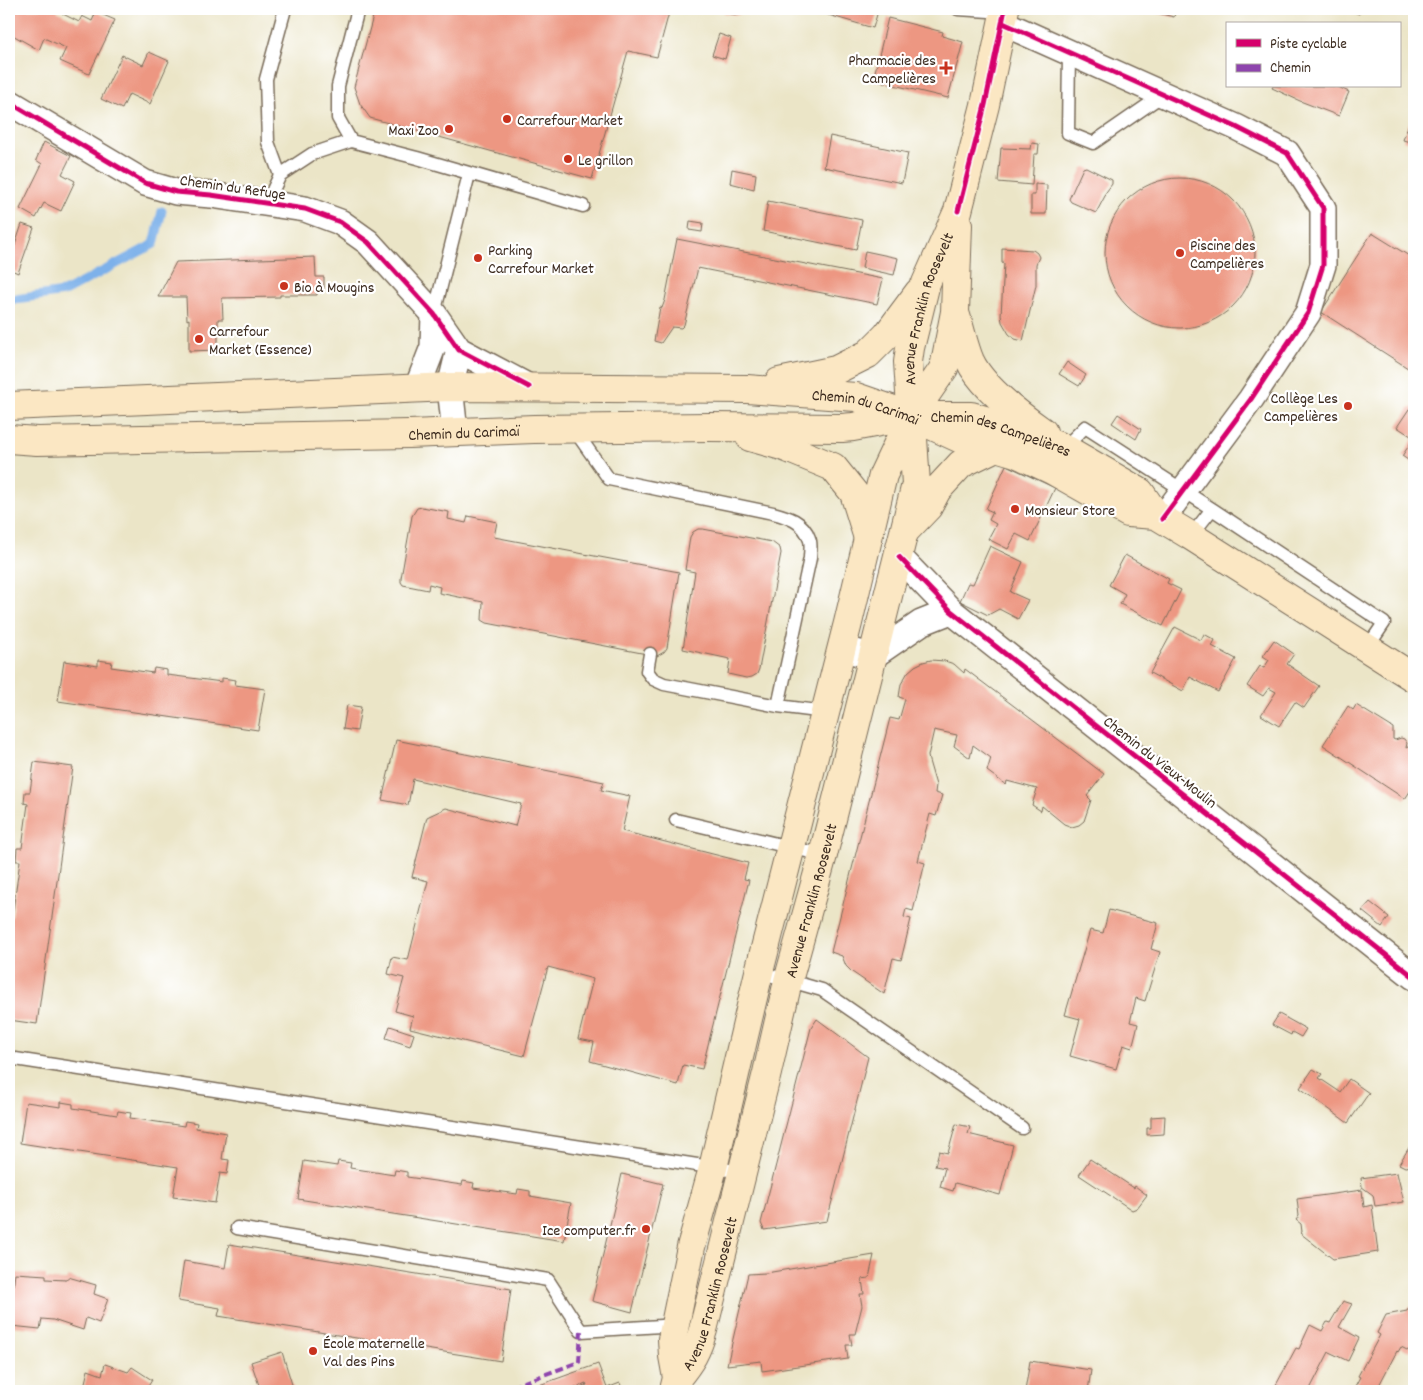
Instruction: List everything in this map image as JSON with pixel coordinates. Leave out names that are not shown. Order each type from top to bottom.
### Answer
[{"type":"main road","points":[[958,211],[985,105],[1005,14]]},
{"type":"main road","name":"Avenue Franklin Roosevelt","points":[[675,1385],[698,1348],[703,1330],[767,1074],[788,981],[824,855],[899,557],[916,484],[908,362],[910,348],[926,283],[958,211]]},
{"type":"main road","name":"Avenue Franklin Roosevelt","points":[[675,1385],[672,1339],[691,1247],[713,1168],[759,972],[842,649],[883,476],[911,416],[944,368],[955,312],[958,211]]},
{"type":"main road","points":[[747,389],[836,370],[868,354],[887,335],[926,283]]},
{"type":"main road","points":[[955,312],[970,362],[983,381],[1020,415],[1064,448]]},
{"type":"main road","name":"Chemin du Carimaï","points":[[9,406],[450,387],[747,389],[856,397],[911,416]]},
{"type":"main road","name":"Chemin du Carimaï","points":[[9,439],[37,441],[573,428],[853,427],[911,416]]},
{"type":"main road","name":"Chemin des Campelières","points":[[911,416],[963,440],[1016,453],[1052,470],[1128,513],[1159,517]]},
{"type":"main road","name":"Chemin des Campelières","points":[[911,416],[971,416],[1064,448],[1140,492],[1159,517],[1414,678]]},
{"type":"main road","points":[[709,427],[782,446],[833,467],[854,493],[869,540]]},
{"type":"main road","points":[[904,531],[928,507],[937,490],[961,464],[996,447]]},
{"type":"street","points":[[1005,14],[1069,52],[1236,127],[1287,153],[1323,208],[1324,265],[1308,313],[1251,398],[1184,490],[1159,517]]},
{"type":"street","name":"Chemin du Refuge","points":[[9,102],[146,183],[176,192],[305,209],[340,222],[368,242],[434,314],[459,350],[529,388]]},
{"type":"street","points":[[417,388],[433,347],[434,314]]},
{"type":"street","points":[[455,432],[450,387],[459,350]]},
{"type":"street","name":"Chemin du Vieux-Moulin","points":[[899,557],[951,611],[1414,977]]},
{"type":"street","points":[[842,649],[873,656],[922,623],[951,611]]},
{"type":"lane","points":[[280,175],[268,142],[266,79],[285,9]]},
{"type":"lane","points":[[351,141],[338,118],[338,86],[358,9]]},
{"type":"lane","points":[[958,9],[1005,14]]},
{"type":"lane","points":[[1069,52],[1068,134],[1093,144],[1164,94]]},
{"type":"lane","points":[[267,203],[280,175],[312,154],[351,141],[583,206]]},
{"type":"lane","points":[[434,314],[470,174]]},
{"type":"lane","points":[[1064,448],[1084,427],[1184,490],[1384,623],[1368,648]]},
{"type":"lane","points":[[573,428],[609,479],[773,513],[793,519],[802,526],[810,539],[810,558],[778,706]]},
{"type":"lane","points":[[1191,536],[1212,509]]},
{"type":"lane","points":[[650,654],[647,671],[653,679],[664,684],[778,706],[825,712]]},
{"type":"lane","points":[[676,820],[824,855]]},
{"type":"lane","points":[[759,972],[822,990],[1022,1128]]},
{"type":"lane","points":[[9,1058],[742,1172]]},
{"type":"lane","points":[[237,1228],[548,1280],[581,1331],[675,1325],[703,1330]]},
{"type":"building","points":[[9,9],[58,9],[57,11],[79,22],[82,16],[92,21],[96,12],[115,20],[89,74],[60,61],[66,48],[44,38],[39,50],[9,33]]},
{"type":"building","points":[[375,9],[670,9],[657,57],[628,51],[592,179],[370,118],[360,104],[354,87]]},
{"type":"building","points":[[725,9],[740,9],[739,15],[724,13]]},
{"type":"building","points":[[826,9],[875,9],[878,11],[873,28],[825,14]]},
{"type":"building","points":[[1154,9],[1176,9],[1174,17],[1153,12]]},
{"type":"building","points":[[1346,9],[1361,9],[1359,14]]},
{"type":"building","points":[[888,18],[943,32],[942,36],[963,42],[948,98],[873,80]]},
{"type":"building","points":[[719,34],[731,38],[725,59],[712,55]]},
{"type":"building","points":[[149,52],[169,61],[150,104],[129,94],[122,109],[101,99],[122,55],[143,65]]},
{"type":"building","points":[[1272,88],[1340,88],[1349,92],[1339,116]]},
{"type":"building","points":[[1414,110],[1414,130],[1410,142],[1403,140]]},
{"type":"building","points":[[830,136],[908,153],[902,183],[824,167]]},
{"type":"building","points":[[44,142],[71,156],[62,174],[75,181],[61,211],[44,203],[36,218],[20,209],[42,164],[36,160]]},
{"type":"building","points":[[1032,143],[1039,144],[1038,154],[1034,154],[1032,185],[998,182],[1001,148],[1031,149]]},
{"type":"building","points":[[1086,167],[1112,180],[1112,184],[1104,195],[1096,213],[1071,202],[1069,199],[1083,168]]},
{"type":"building","points":[[732,169],[756,174],[754,189],[730,183]]},
{"type":"building","name":"Piscine des Campelières","points":[[1180,178],[1195,179],[1209,183],[1222,190],[1233,200],[1243,211],[1250,224],[1254,238],[1254,268],[1250,282],[1243,295],[1233,306],[1222,316],[1209,323],[1195,327],[1180,328],[1165,327],[1151,323],[1138,316],[1127,306],[1117,295],[1110,282],[1106,268],[1105,253],[1106,238],[1110,224],[1117,211],[1127,200],[1138,190],[1151,183],[1165,179]]},
{"type":"building","points":[[1035,184],[1047,185],[1046,214],[1031,214],[1031,195],[1035,195]]},
{"type":"building","points":[[768,201],[862,220],[856,250],[763,231]]},
{"type":"building","points":[[690,221],[703,223],[702,232],[689,230]]},
{"type":"building","points":[[22,224],[34,228],[18,273],[9,269],[9,263]]},
{"type":"building","points":[[1372,233],[1414,259],[1414,372],[1321,312]]},
{"type":"building","points":[[677,239],[883,279],[877,304],[698,268],[684,325],[681,328],[672,327],[661,343],[654,341],[660,307],[662,308],[665,300]]},
{"type":"building","points":[[1002,248],[1033,250],[1039,257],[1036,264],[1036,285],[1023,341],[1015,339],[1009,334],[1002,322],[1004,264],[1002,263]]},
{"type":"building","points":[[865,251],[898,258],[894,275],[862,268]]},
{"type":"building","points":[[315,257],[316,277],[324,277],[324,290],[317,290],[317,295],[222,298],[223,319],[218,319],[218,350],[189,351],[189,319],[187,320],[186,297],[158,297],[176,262]]},
{"type":"building","points":[[1067,362],[1086,375],[1079,386],[1059,374]]},
{"type":"building","points":[[1414,407],[1414,438],[1397,427],[1409,409]]},
{"type":"building","points":[[1118,414],[1141,429],[1136,439],[1112,423]]},
{"type":"building","points":[[1414,438],[1414,464],[1402,456]]},
{"type":"building","points":[[1006,465],[1055,488],[1030,541],[1016,534],[1008,549],[988,539],[996,524],[989,520],[993,512],[986,509]]},
{"type":"building","points":[[422,507],[449,512],[448,519],[466,523],[468,516],[497,522],[494,537],[679,572],[667,648],[657,656],[487,623],[482,620],[483,602],[439,593],[440,587],[429,584],[428,590],[403,585],[401,578],[412,516],[417,508]]},
{"type":"building","points":[[698,529],[772,542],[780,548],[781,553],[759,669],[757,674],[752,677],[746,678],[728,674],[730,659],[683,649],[695,572],[685,570],[690,537]]},
{"type":"building","points":[[990,546],[1023,562],[1010,592],[1028,600],[1018,619],[999,609],[988,615],[960,601],[968,583],[973,584]]},
{"type":"building","points":[[1125,555],[1169,579],[1167,583],[1181,590],[1163,626],[1120,604],[1125,594],[1109,585]]},
{"type":"building","points":[[1175,627],[1201,640],[1204,634],[1215,640],[1212,646],[1236,659],[1218,692],[1190,677],[1183,691],[1150,673]]},
{"type":"building","points":[[1274,640],[1294,654],[1287,664],[1319,686],[1304,708],[1295,702],[1279,726],[1261,715],[1276,692],[1269,688],[1263,696],[1247,686],[1260,666],[1264,668],[1269,660],[1263,656]]},
{"type":"building","points":[[98,660],[112,662],[111,667],[153,673],[154,668],[167,670],[167,675],[222,682],[222,678],[236,680],[235,685],[265,689],[258,730],[58,701],[64,661],[98,666]]},
{"type":"building","points":[[931,660],[954,664],[964,673],[965,669],[1104,774],[1087,796],[1091,800],[1084,821],[1072,827],[1064,824],[1042,806],[1041,811],[1032,805],[1037,789],[1007,781],[1006,785],[987,771],[991,758],[973,745],[970,758],[954,746],[957,735],[934,730],[928,756],[936,785],[935,793],[942,795],[936,816],[930,814],[918,861],[925,863],[913,911],[906,909],[904,917],[911,919],[901,960],[893,958],[884,994],[852,972],[846,966],[842,956],[831,952],[890,718],[899,720],[905,699],[899,697],[901,684],[908,672],[915,666]]},
{"type":"building","points":[[347,705],[361,707],[357,731],[343,729]]},
{"type":"building","points":[[1356,705],[1393,728],[1393,739],[1404,739],[1407,743],[1406,748],[1414,744],[1414,785],[1405,799],[1323,745],[1348,706],[1353,710]]},
{"type":"building","points":[[396,740],[604,782],[601,790],[630,796],[622,831],[748,863],[744,879],[749,880],[702,1069],[683,1065],[678,1085],[590,1061],[594,1042],[578,1039],[593,979],[548,967],[524,1056],[410,1028],[413,1016],[395,1011],[404,978],[388,974],[392,957],[408,960],[428,881],[412,877],[427,817],[446,808],[515,826],[521,804],[413,779],[408,805],[382,800]]},
{"type":"building","points":[[34,762],[73,767],[37,1024],[9,1020],[9,916],[12,917],[20,861],[16,861],[17,848],[22,848],[28,804],[24,803],[25,792],[30,792]]},
{"type":"building","points":[[1370,902],[1389,917],[1382,927],[1362,911]]},
{"type":"building","points":[[1109,910],[1158,923],[1151,949],[1160,952],[1145,1001],[1136,998],[1130,1022],[1138,1024],[1132,1048],[1123,1045],[1116,1069],[1070,1056],[1080,1019],[1065,1015],[1090,930],[1103,933]]},
{"type":"building","points":[[1279,1014],[1306,1029],[1301,1037],[1292,1032],[1291,1035],[1272,1025]]},
{"type":"building","points":[[817,1019],[868,1057],[827,1221],[764,1230],[761,1223],[811,1028]]},
{"type":"building","points":[[390,1026],[414,1034],[410,1046],[386,1038]]},
{"type":"building","points":[[1313,1069],[1322,1074],[1319,1078],[1340,1092],[1349,1079],[1369,1093],[1348,1123],[1300,1088]]},
{"type":"building","points":[[26,1102],[61,1107],[61,1102],[73,1104],[73,1108],[117,1115],[118,1111],[131,1113],[130,1118],[184,1126],[185,1121],[197,1123],[196,1128],[226,1133],[222,1159],[229,1160],[227,1174],[220,1173],[215,1203],[173,1197],[178,1167],[20,1143]]},
{"type":"building","points":[[1165,1116],[1164,1134],[1147,1135],[1147,1128],[1151,1128],[1151,1117]]},
{"type":"building","points":[[956,1124],[970,1127],[968,1134],[1013,1145],[1000,1195],[955,1183],[953,1191],[940,1187],[945,1168],[935,1166],[939,1151],[948,1153]]},
{"type":"building","points":[[1410,1146],[1414,1148],[1414,1166],[1405,1167],[1399,1164]]},
{"type":"building","points":[[1090,1159],[1147,1195],[1137,1208],[1132,1210],[1079,1175]]},
{"type":"building","points":[[304,1161],[337,1166],[338,1161],[351,1163],[350,1168],[394,1175],[395,1170],[407,1172],[407,1177],[462,1185],[463,1181],[474,1183],[473,1188],[517,1194],[518,1189],[530,1191],[530,1196],[571,1203],[564,1241],[298,1199]]},
{"type":"building","points":[[1397,1173],[1404,1202],[1375,1206],[1373,1195],[1362,1187],[1361,1178]]},
{"type":"building","points":[[622,1174],[663,1184],[632,1312],[592,1301]]},
{"type":"building","points":[[1362,1190],[1364,1207],[1372,1205],[1378,1252],[1333,1259],[1300,1233],[1302,1232],[1301,1224],[1296,1220],[1299,1216],[1297,1199]]},
{"type":"building","points":[[229,1244],[511,1289],[501,1361],[218,1316],[220,1308],[178,1301],[184,1261],[225,1268]]},
{"type":"building","points":[[874,1255],[869,1278],[862,1279],[864,1294],[860,1294],[862,1306],[855,1334],[850,1334],[852,1345],[846,1345],[848,1359],[762,1371],[761,1361],[727,1365],[748,1274],[766,1273]]},
{"type":"building","points":[[15,1273],[46,1275],[46,1279],[66,1280],[68,1277],[96,1285],[94,1294],[108,1299],[99,1323],[86,1318],[83,1330],[53,1320],[42,1319],[40,1329],[11,1326],[9,1334],[9,1298],[12,1298]]},
{"type":"building","points":[[1343,1301],[1352,1304],[1339,1327],[1359,1338],[1348,1361],[1329,1352],[1309,1391],[1289,1391],[1276,1385],[1296,1348],[1299,1349],[1310,1325],[1322,1331],[1327,1322],[1330,1323]]},
{"type":"building","points":[[1410,1306],[1414,1308],[1414,1341],[1409,1351],[1401,1347],[1397,1351],[1376,1391],[1360,1391],[1354,1388],[1360,1377],[1358,1376],[1380,1335],[1377,1333],[1386,1315],[1407,1311]]},
{"type":"building","points":[[282,1352],[294,1391],[261,1391],[251,1362]]},
{"type":"building","points":[[1030,1361],[1091,1370],[1088,1391],[1025,1391]]},
{"type":"building","points":[[105,1364],[128,1372],[132,1367],[152,1380],[147,1388],[153,1391],[83,1391],[88,1370],[102,1375]]},
{"type":"building","points":[[598,1364],[607,1388],[620,1383],[623,1391],[573,1391],[587,1385],[586,1383],[569,1391],[532,1391],[531,1388]]},
{"type":"waterway","points":[[9,300],[64,292],[154,244],[162,211]]},
{"type":"marked path","points":[[500,1391],[579,1362],[581,1331]]},
{"type":"cycle path","points":[[958,211],[985,105],[1005,9]]},
{"type":"cycle path","points":[[1003,23],[1236,127],[1287,153],[1323,208],[1323,265],[1308,313],[1251,399],[1162,519]]},
{"type":"cycle path","points":[[9,102],[145,183],[176,192],[211,195],[305,209],[340,222],[368,242],[434,314],[459,350],[529,387]]},
{"type":"cycle path","points":[[899,557],[951,611],[1414,977]]},
{"type":"place","name":"Pharmacie des Campelières","points":[[946,68]]},
{"type":"place","name":"Carrefour Market","points":[[507,119]]},
{"type":"place","name":"Maxi Zoo","points":[[449,129]]},
{"type":"place","name":"Le grillon","points":[[568,159]]},
{"type":"place","name":"Piscine des Campelières","points":[[1180,253]]},
{"type":"place","name":"Parking Carrefour Market","points":[[478,258]]},
{"type":"place","name":"Bio à Mougins","points":[[284,286]]},
{"type":"place","name":"Carrefour Market (Essence)","points":[[199,339]]},
{"type":"place","name":"Collège Les Campelières","points":[[1348,406]]},
{"type":"place","name":"Monsieur Store","points":[[1015,509]]},
{"type":"place","name":"Ice computer.fr","points":[[646,1229]]},
{"type":"place","name":"École maternelle Val des Pins","points":[[313,1351]]}]
